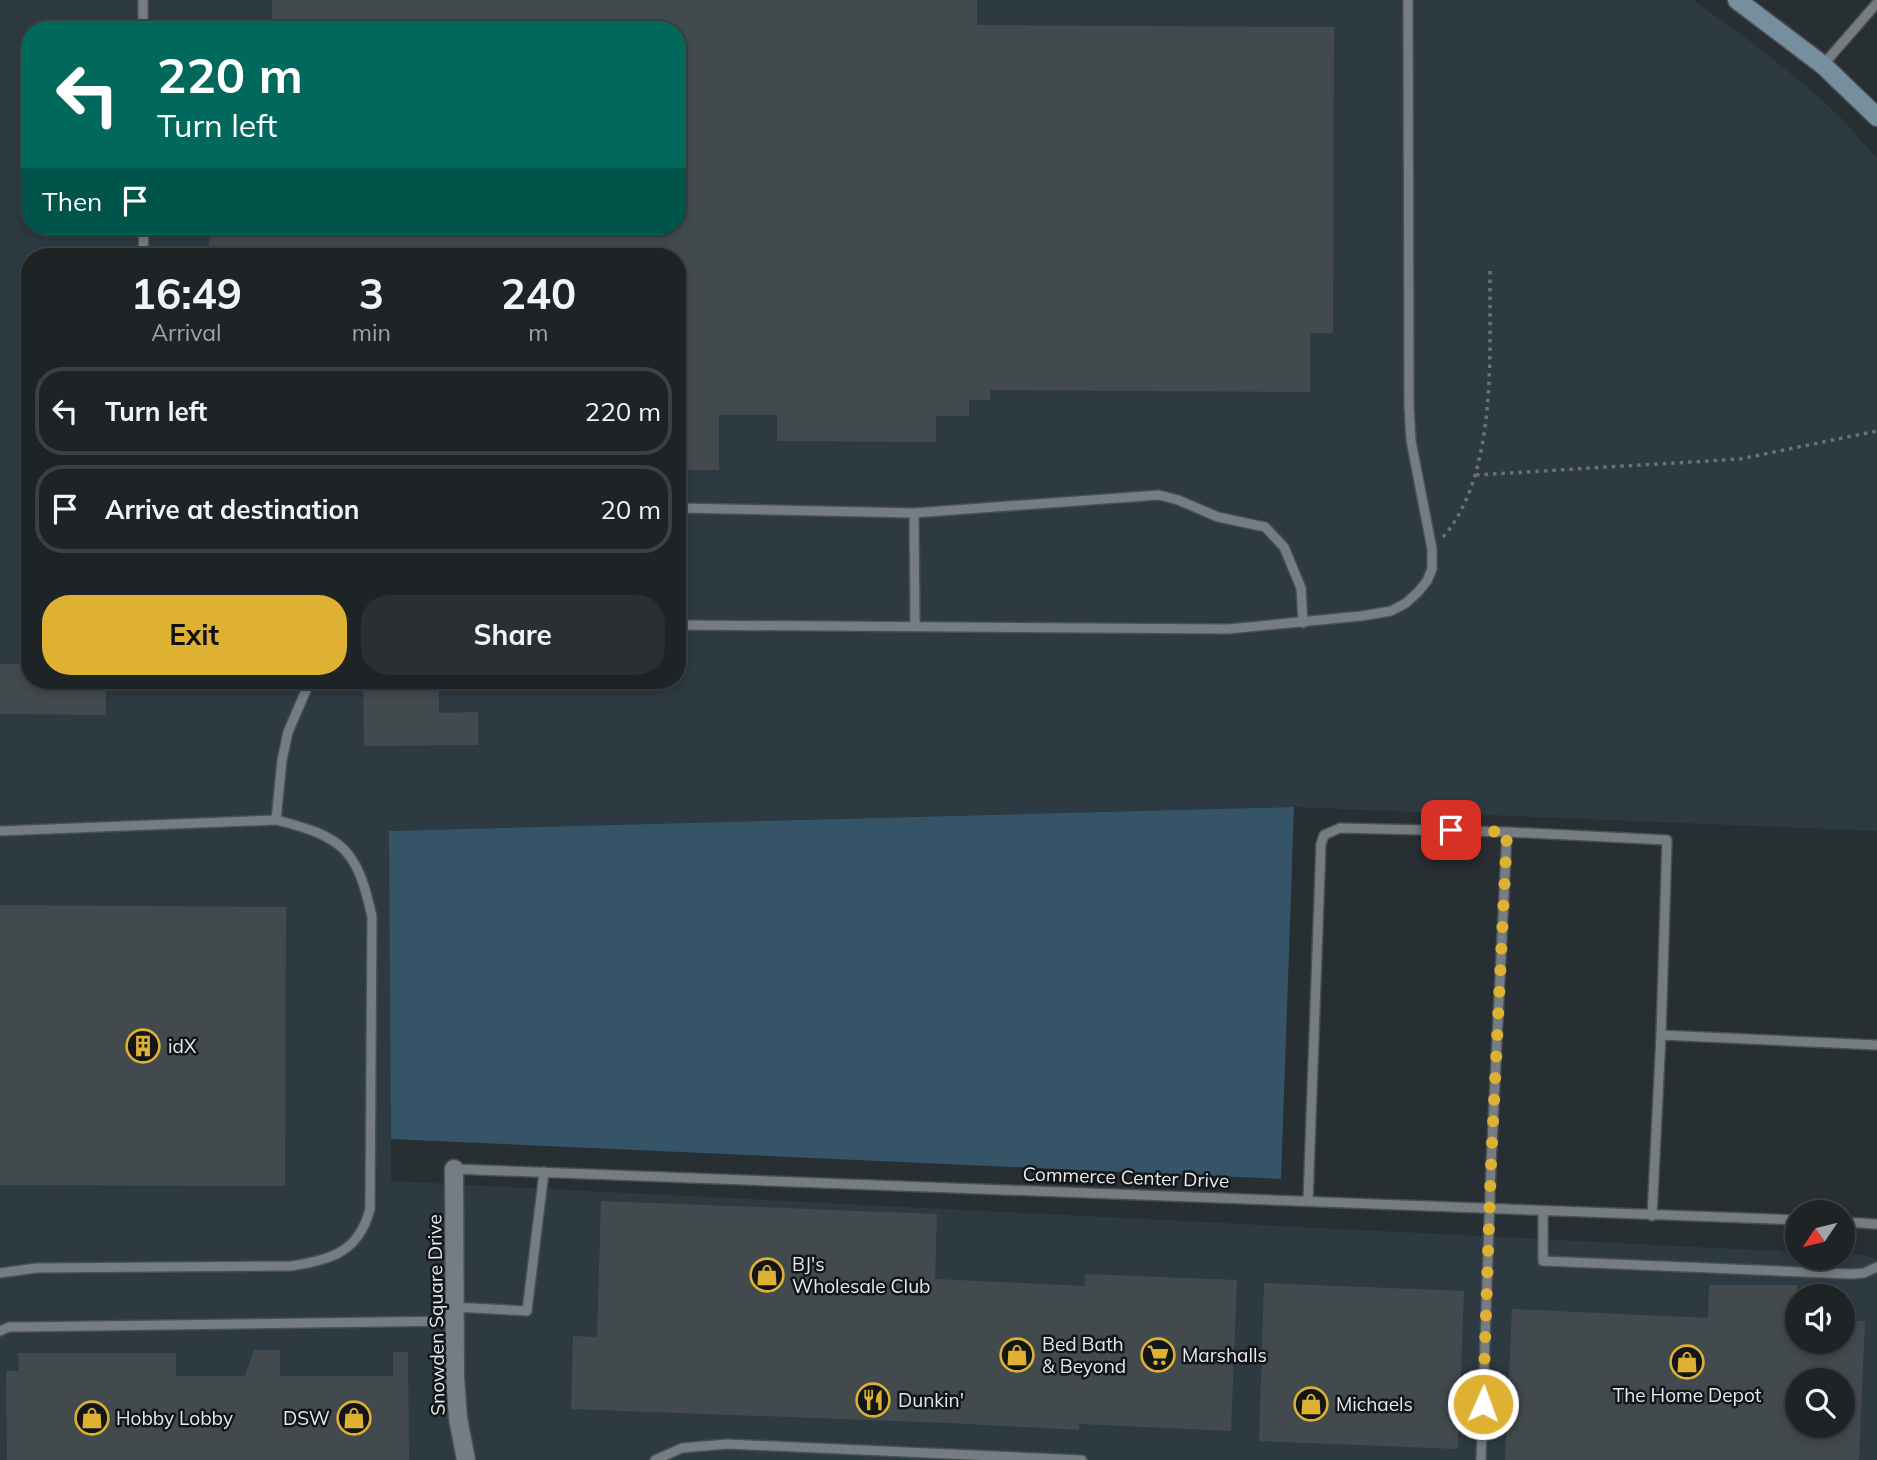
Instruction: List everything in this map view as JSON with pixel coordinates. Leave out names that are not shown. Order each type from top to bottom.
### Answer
[{"type":"street","points":[[1737,0],[1823,65],[1877,117]]},
{"type":"street","name":"Snowden Square Drive","points":[[454,1169],[453,1314],[456,1391],[468,1457]]},
{"type":"lane","points":[[143,0],[143,21]]},
{"type":"lane","points":[[686,625],[1228,629],[1371,614],[1391,611],[1406,603],[1427,581],[1432,569],[1432,549],[1415,471],[1409,405],[1408,0]]},
{"type":"lane","points":[[1823,65],[1877,3]]},
{"type":"lane","points":[[686,508],[914,513],[1159,495],[1219,517],[1265,527],[1284,547],[1301,588],[1303,623]]},
{"type":"lane","points":[[914,513],[915,626]]},
{"type":"lane","points":[[276,820],[282,760],[288,732],[307,689]]},
{"type":"lane","points":[[0,831],[276,820],[319,832],[344,848],[361,874],[372,918],[370,1209],[365,1228],[355,1242],[338,1254],[317,1262],[291,1266],[36,1268],[0,1273]]},
{"type":"lane","points":[[1308,1201],[1321,844],[1324,835],[1340,828],[1507,832],[1667,840],[1652,1216]]},
{"type":"lane","points":[[1481,1460],[1507,832]]},
{"type":"lane","points":[[1661,1035],[1877,1045]]},
{"type":"lane","name":"Commerce Center Drive","points":[[454,1169],[1785,1220]]},
{"type":"lane","points":[[0,1331],[23,1326],[527,1311],[544,1172]]},
{"type":"lane","points":[[1543,1211],[1544,1261],[1852,1274],[1864,1273],[1877,1267]]},
{"type":"lane","points":[[1855,1223],[1877,1224]]},
{"type":"lane","points":[[655,1460],[682,1448],[727,1444],[1082,1460]]},
{"type":"path","points":[[1432,549],[1454,524],[1476,475],[1485,427],[1490,267]]},
{"type":"path","points":[[1476,475],[1740,459],[1877,431]]},
{"type":"shaded area","points":[[0,0],[1693,0],[1805,85],[1841,118],[1877,158],[1877,831],[1294,807],[390,831],[391,1181],[1785,1251],[1785,1270],[1855,1270],[1855,1255],[1877,1259],[1877,1460],[0,1460]]},
{"type":"shaded area","points":[[1294,807],[1281,1179],[391,1139],[389,831]]},
{"type":"building","points":[[272,0],[977,0],[977,25],[1334,27],[1333,333],[1310,333],[1310,392],[990,390],[990,400],[969,400],[969,416],[936,416],[936,442],[777,441],[777,415],[719,415],[719,470],[686,470],[686,248],[209,248],[209,235],[686,235],[686,21],[272,21]]},
{"type":"building","points":[[0,664],[21,664],[21,689],[106,689],[106,715],[0,714]]},
{"type":"building","points":[[363,689],[439,689],[439,713],[478,712],[478,745],[364,746]]},
{"type":"building","name":"idX","points":[[0,905],[286,907],[285,1186],[0,1185]]},
{"type":"building","name":"BJ's Wholesale Club","points":[[601,1201],[937,1214],[935,1279],[1085,1286],[1085,1274],[1237,1280],[1231,1431],[1079,1424],[1079,1430],[571,1409],[573,1336],[597,1337]]},
{"type":"building","points":[[1264,1283],[1464,1291],[1458,1449],[1259,1441]]},
{"type":"building","name":"The Home Depot","points":[[1709,1285],[1785,1285],[1785,1354],[1855,1354],[1855,1321],[1865,1321],[1859,1460],[1505,1460],[1512,1309],[1708,1318]]},
{"type":"building","points":[[254,1350],[280,1350],[280,1376],[393,1376],[393,1352],[408,1352],[409,1460],[7,1460],[6,1371],[19,1371],[18,1353],[176,1353],[176,1376],[245,1376]]},
{"type":"place","name":"idX","points":[[143,1046]]},
{"type":"place","name":"BJ's Wholesale Club","points":[[767,1275]]},
{"type":"place","name":"Bed Bath & Beyond","points":[[1017,1355]]},
{"type":"place","name":"Marshalls","points":[[1158,1355]]},
{"type":"place","name":"The Home Depot","points":[[1687,1362]]},
{"type":"place","name":"Dunkin'","points":[[873,1400]]},
{"type":"place","name":"Michaels","points":[[1311,1404]]},
{"type":"place","name":"Hobby Lobby","points":[[92,1418]]},
{"type":"place","name":"DSW","points":[[354,1418]]},
{"type":"route","points":[[1451,830],[1507,832],[1483,1404]]}]
